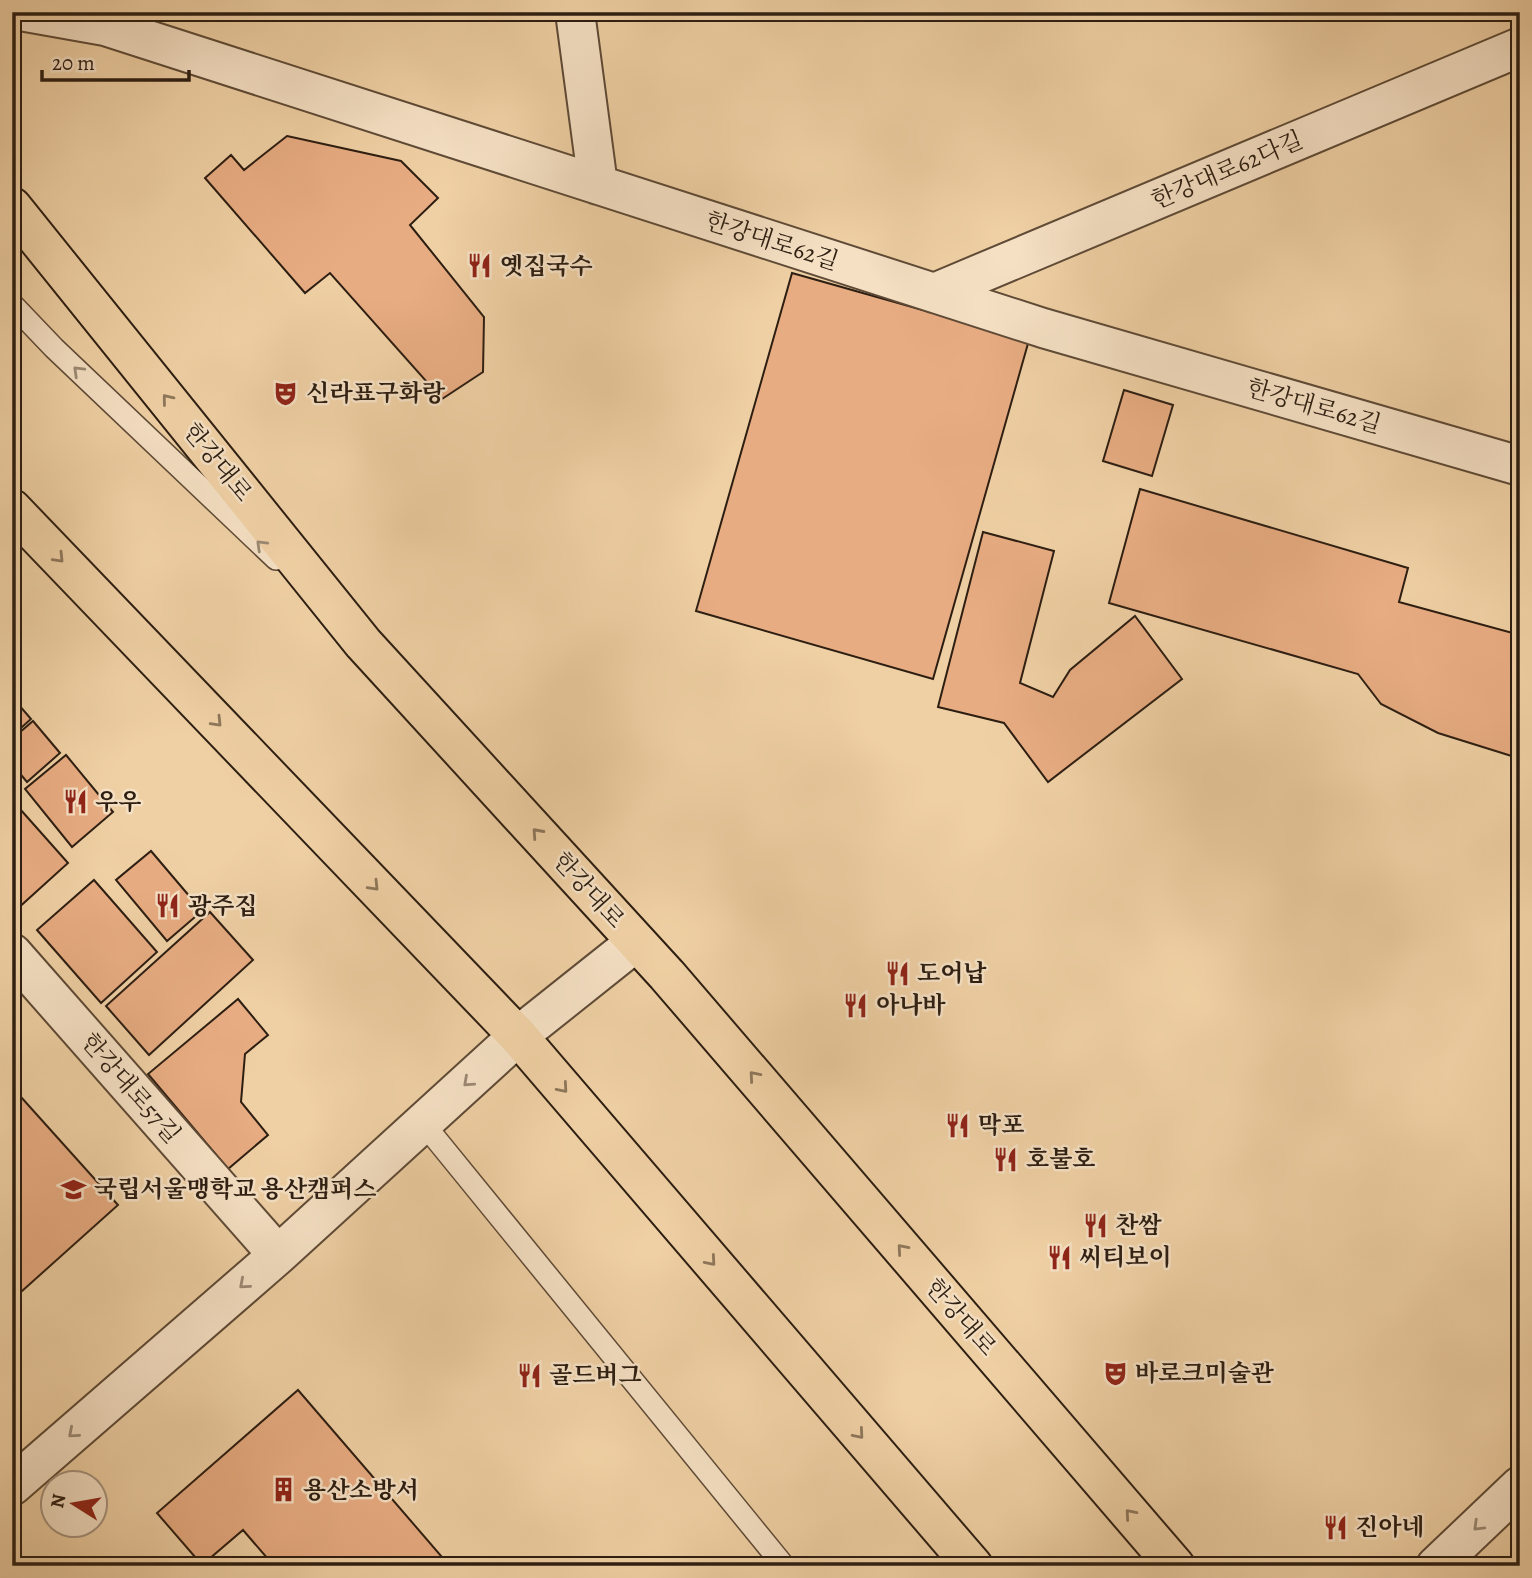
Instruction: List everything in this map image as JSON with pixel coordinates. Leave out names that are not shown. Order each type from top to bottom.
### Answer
[{"type":"main road","name":"한강대로","points":[[12,207],[363,643],[694,1006],[1175,1566]]},
{"type":"main road","points":[[12,509],[518,1037],[972,1566]]},
{"type":"street","name":"한강대로62길","points":[[26,12],[108,19],[598,185],[1043,328],[1520,466]]},
{"type":"street","points":[[575,12],[598,185]]},
{"type":"street","name":"한강대로62다길","points":[[934,293],[1520,47]]},
{"type":"street","points":[[12,1486],[278,1255],[518,1037],[636,942]]},
{"type":"street","name":"한강대로57길","points":[[12,953],[278,1255]]},
{"type":"street","points":[[1436,1566],[1520,1486]]},
{"type":"lane","points":[[12,304],[363,643]]},
{"type":"lane","points":[[423,1123],[784,1566]]},
{"type":"building","points":[[287,136],[401,161],[438,198],[410,225],[484,317],[483,372],[442,399],[330,273],[305,293],[205,178],[231,155],[244,170]]},
{"type":"building","points":[[792,273],[1029,340],[933,679],[696,611]]},
{"type":"building","points":[[1124,390],[1173,405],[1152,476],[1103,461]]},
{"type":"building","points":[[1140,489],[1408,568],[1399,602],[1520,635],[1518,758],[1438,733],[1381,704],[1358,674],[1109,603]]},
{"type":"building","points":[[983,532],[1054,551],[1020,683],[1053,697],[1070,670],[1135,616],[1182,679],[1048,782],[1004,723],[938,707]]},
{"type":"building","points":[[12,697],[31,719],[12,736]]},
{"type":"building","points":[[33,721],[60,753],[27,782],[12,764],[12,739]]},
{"type":"building","points":[[66,755],[113,812],[72,847],[25,789]]},
{"type":"building","points":[[12,800],[68,863],[16,910],[12,906]]},
{"type":"building","points":[[151,851],[202,911],[167,941],[116,880]]},
{"type":"building","points":[[94,880],[157,952],[101,1003],[37,930]]},
{"type":"building","points":[[210,912],[253,960],[149,1055],[106,1006]]},
{"type":"building","points":[[238,999],[268,1035],[245,1054],[241,1102],[268,1135],[228,1169],[148,1074]]},
{"type":"building","points":[[12,1087],[118,1205],[12,1300]]},
{"type":"building","name":"용산소방서","points":[[298,1390],[449,1566],[274,1566],[243,1530],[202,1565],[157,1513]]},
{"type":"place","name":"옛집국수","points":[[480,266]]},
{"type":"place","name":"신라표구화랑","points":[[286,393]]},
{"type":"place","name":"우우","points":[[75,802]]},
{"type":"place","name":"광주집","points":[[168,906]]},
{"type":"place","name":"도어납","points":[[897,973]]},
{"type":"place","name":"아나바","points":[[856,1005]]},
{"type":"place","name":"막포","points":[[958,1125]]},
{"type":"place","name":"호불호","points":[[1006,1159]]},
{"type":"place","name":"국립서울맹학교 용산캠퍼스","points":[[74,1189]]},
{"type":"place","name":"찬쌈","points":[[1095,1225]]},
{"type":"place","name":"씨티보이","points":[[1059,1257]]},
{"type":"place","name":"바로크미술관","points":[[1115,1373]]},
{"type":"place","name":"골드버그","points":[[529,1375]]},
{"type":"place","name":"용산소방서","points":[[283,1490]]},
{"type":"place","name":"진아네","points":[[1335,1527]]}]
